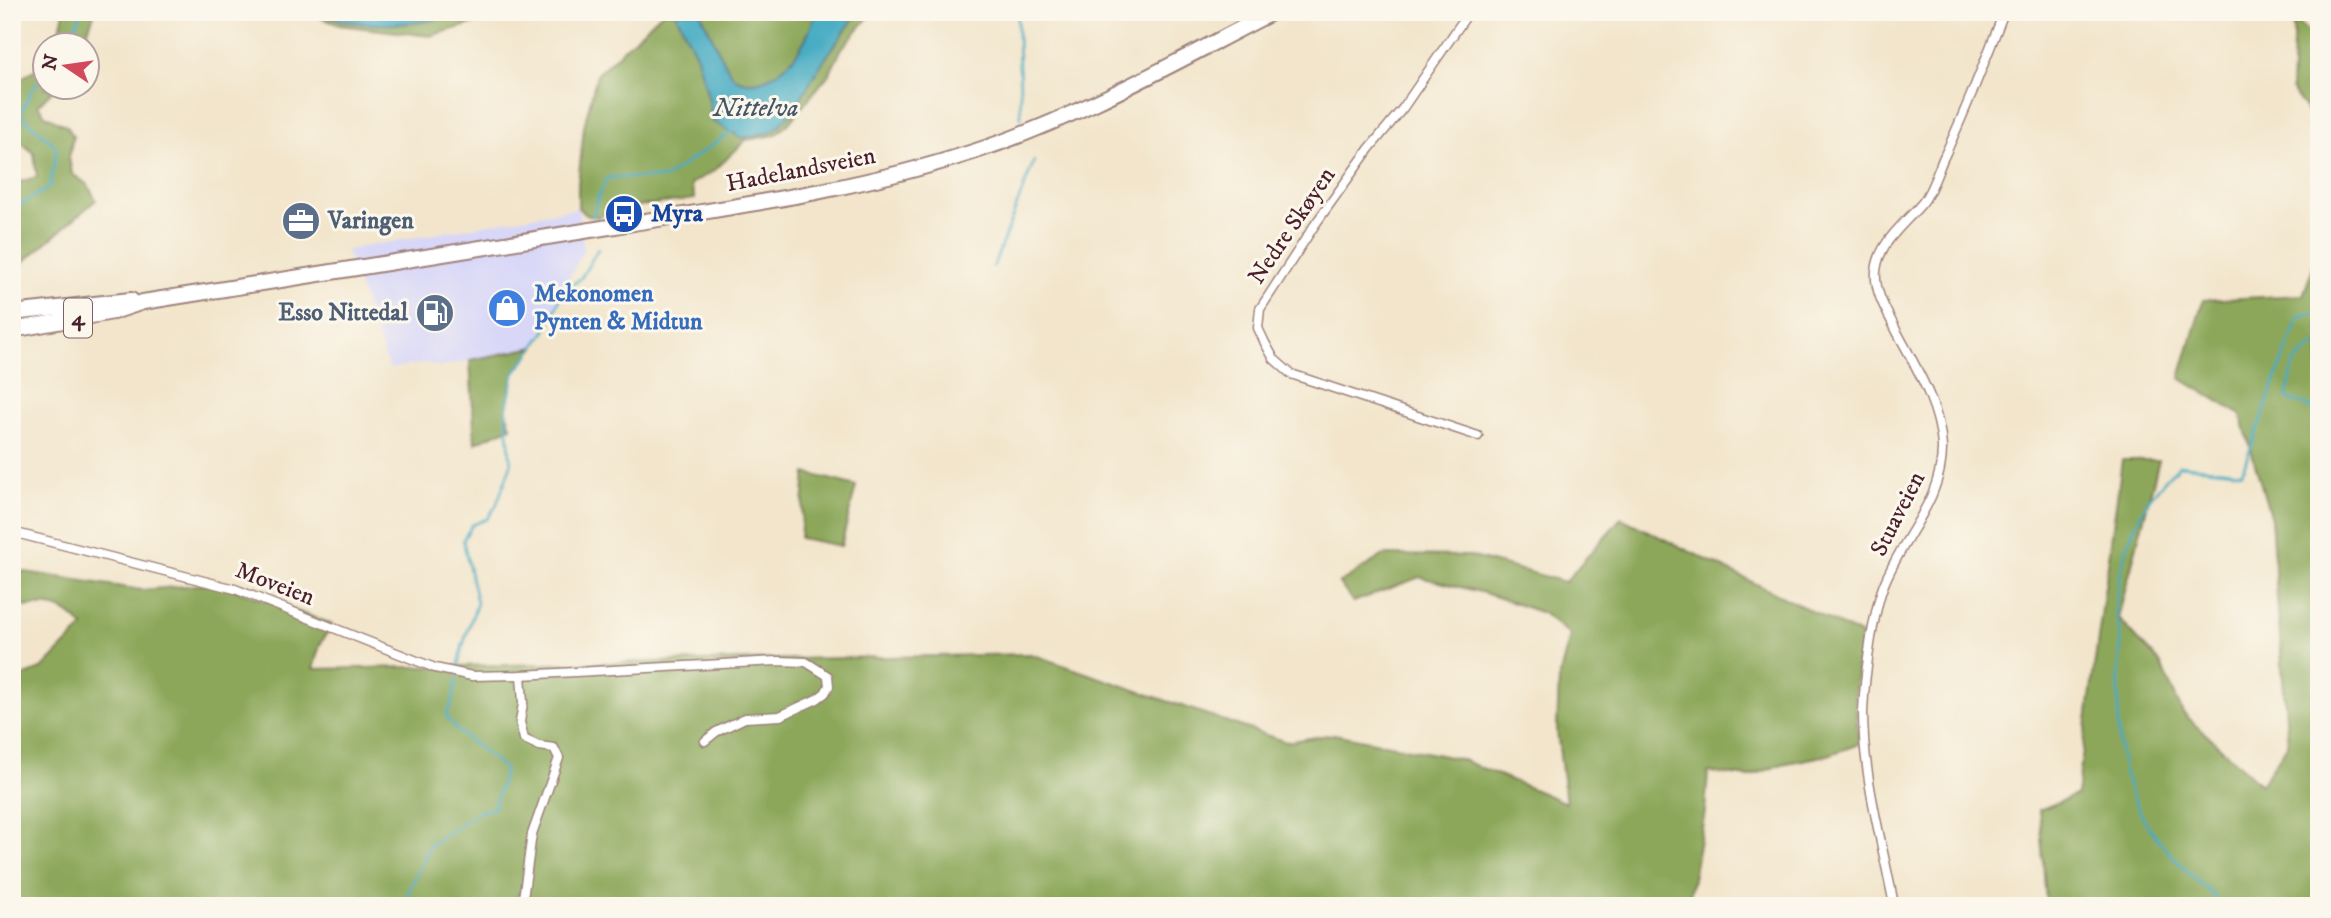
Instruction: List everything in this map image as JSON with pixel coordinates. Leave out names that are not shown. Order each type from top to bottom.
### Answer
[{"type":"highway","name":"Hadelandsveien","points":[[12,330],[113,312],[143,302],[729,207],[827,190],[901,173],[975,151],[1043,126],[1273,12]]},
{"type":"highway","name":"Hadelandsveien","points":[[12,313],[130,300],[143,302]]},
{"type":"street","name":"Nedre Skøyen","points":[[1460,12],[1464,19],[1454,36],[1403,108],[1369,149],[1274,285],[1260,309],[1258,328],[1274,359],[1291,374],[1478,436]]},
{"type":"street","name":"Stuaveien","points":[[1895,904],[1866,751],[1864,687],[1874,621],[1884,585],[1936,488],[1941,467],[1942,444],[1937,419],[1924,383],[1883,305],[1876,285],[1876,271],[1885,246],[1925,199],[1964,114],[2004,12]]},
{"type":"street","name":"Moveien","points":[[12,532],[235,589],[435,668],[472,676],[777,661],[806,662],[828,676],[829,686],[825,694],[817,699],[780,716],[745,718],[716,732],[705,741]]},
{"type":"street","points":[[521,675],[523,703],[520,722],[524,739],[539,746],[554,748],[559,758],[532,835],[522,906]]},
{"type":"shaded area","points":[[578,208],[584,249],[535,347],[439,367],[426,363],[389,369],[346,250]]},
{"type":"green space","points":[[64,12],[95,12],[87,32],[60,32]]},
{"type":"green space","points":[[307,12],[514,12],[430,36],[339,25]]},
{"type":"green space","points":[[663,12],[873,12],[842,48],[830,73],[788,124],[775,135],[746,140],[714,171],[691,184],[695,199],[616,209],[598,217],[589,216],[578,208],[578,184],[584,127],[597,74]]},
{"type":"green space","points":[[2294,19],[2314,37],[2319,35],[2319,128],[2291,89]]},
{"type":"green space","points":[[32,72],[32,102],[41,102],[38,105],[46,116],[67,126],[73,136],[69,157],[72,174],[87,184],[96,200],[12,272],[12,184],[37,177],[34,153],[12,135],[12,84]]},
{"type":"green space","points":[[2319,251],[2319,906],[2043,906],[2046,902],[2039,810],[2077,795],[2122,460],[2159,460],[2118,618],[2160,663],[2183,713],[2261,785],[2288,744],[2271,519],[2241,415],[2180,378],[2203,300],[2303,295]]},
{"type":"green space","points":[[535,347],[514,374],[506,411],[511,427],[475,443],[470,360]]},
{"type":"green space","points":[[806,473],[856,486],[841,546],[800,538]]},
{"type":"green space","points":[[1621,518],[1861,635],[1855,695],[1859,744],[1828,755],[1782,764],[1749,777],[1708,772],[1705,811],[1688,906],[12,906],[12,681],[43,668],[83,627],[59,608],[12,608],[12,570],[142,590],[217,583],[332,624],[320,645],[313,669],[1031,654],[1286,742],[1334,734],[1460,759],[1566,803],[1557,731],[1559,678],[1570,635],[1543,613],[1484,593],[1420,577],[1353,602],[1339,583],[1384,555],[1470,556],[1565,582]]},
{"type":"water","points":[[317,12],[476,12],[437,20],[375,24]]},
{"type":"water","name":"Nittelva","points":[[675,12],[700,12],[730,72],[739,80],[752,82],[770,77],[788,63],[808,34],[816,12],[858,12],[820,66],[795,108],[779,126],[771,132],[742,138],[712,121],[697,57]]},
{"type":"waterway","points":[[73,32],[81,12]]},
{"type":"waterway","points":[[1017,12],[1021,118]]},
{"type":"waterway","points":[[12,210],[50,187],[57,147],[20,114],[32,90]]},
{"type":"waterway","points":[[593,217],[598,196],[608,177],[665,178],[732,131]]},
{"type":"waterway","points":[[993,267],[1034,161]]},
{"type":"waterway","points":[[458,669],[477,603],[463,540],[472,525],[487,519],[496,506],[511,465],[506,411],[514,374],[545,332],[563,292],[581,278],[598,249]]},
{"type":"waterway","points":[[2224,906],[2176,860],[2155,835],[2137,806],[2124,772],[2118,702],[2120,646],[2116,607],[2119,583],[2124,557],[2137,521],[2151,498],[2179,465],[2242,472],[2299,316],[2319,312]]},
{"type":"waterway","points":[[2319,341],[2294,363],[2286,398],[2319,410]]},
{"type":"waterway","points":[[2312,408],[2319,431]]},
{"type":"waterway","points":[[402,906],[430,845],[478,812],[494,808],[505,769],[458,731],[446,716],[457,679]]},
{"type":"place","name":"Myra","points":[[624,214]]},
{"type":"place","name":"Varingen","points":[[301,221]]},
{"type":"place","name":"Mekonomen Pynten & Midtun","points":[[507,308]]},
{"type":"place","name":"Esso Nittedal","points":[[435,313]]}]
